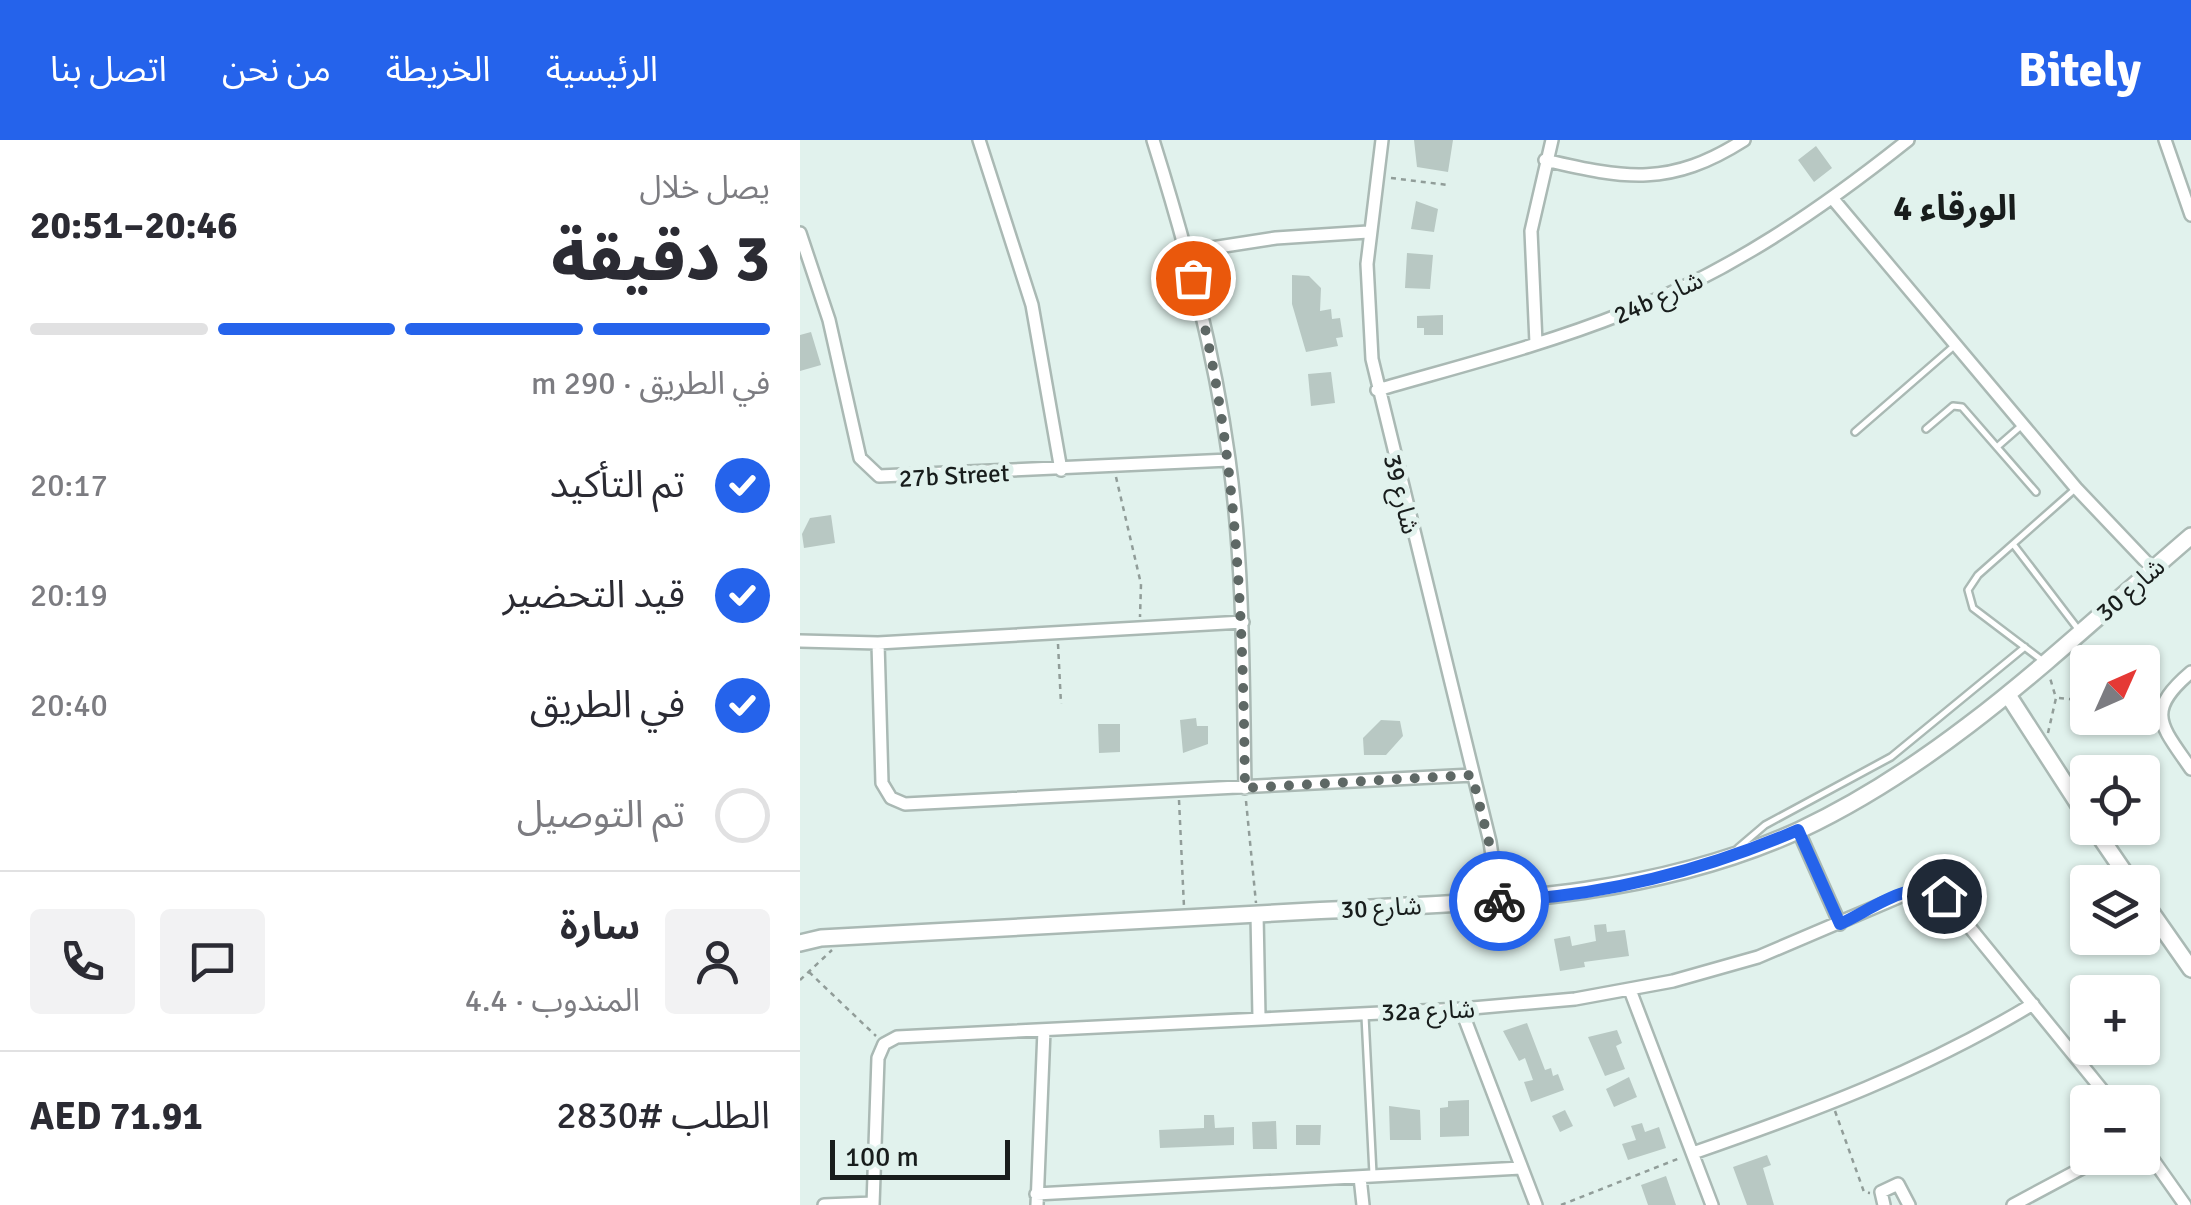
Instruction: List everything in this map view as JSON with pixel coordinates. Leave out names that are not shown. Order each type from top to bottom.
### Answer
[{"type":"street","points":[[979,140],[1032,304],[1062,470]]},
{"type":"street","points":[[1152,140],[1212,356],[1229,460],[1243,622],[1245,788]]},
{"type":"street","name":"شارع 39","points":[[1382,140],[1368,232],[1367,296],[1378,390],[1490,842],[1498,901]]},
{"type":"street","points":[[1536,343],[1531,231],[1552,140]]},
{"type":"street","points":[[1546,160],[1606,174],[1648,177],[1690,169],[1744,140]]},
{"type":"street","name":"24b شارع","points":[[1378,390],[1625,313],[1698,280],[1834,199],[1908,140]]},
{"type":"street","points":[[2166,140],[2191,214]]},
{"type":"street","points":[[1834,199],[2150,572]]},
{"type":"street","points":[[1186,252],[1276,238],[1368,232]]},
{"type":"street","name":"27b Street","points":[[800,233],[829,320],[860,458],[870,472],[896,478],[1229,460]]},
{"type":"street","name":"شارع 30","points":[[800,942],[847,936],[1498,901],[1618,887],[1729,858],[1798,830],[1918,763],[2004,698],[2191,536]]},
{"type":"street","points":[[800,645],[1243,622]]},
{"type":"street","points":[[878,643],[880,775],[891,798],[914,805],[1472,775]]},
{"type":"street","points":[[2191,672],[2166,696],[2160,712],[2164,730],[2191,769]]},
{"type":"street","points":[[2004,698],[2070,792]]},
{"type":"street","points":[[1798,830],[1840,924]]},
{"type":"street","name":"32a شارع","points":[[884,1044],[904,1036],[1461,1010],[1630,990],[1744,962],[1912,890],[1936,892],[1950,903],[2032,1004]]},
{"type":"street","points":[[1257,914],[1259,1017]]},
{"type":"street","points":[[2160,925],[2191,969]]},
{"type":"street","name":"شارع 30","points":[[800,934],[821,938]]},
{"type":"street","points":[[1630,990],[1712,1205]]},
{"type":"street","points":[[1693,1153],[1833,1105],[1924,1065],[2032,1004],[2098,1085]]},
{"type":"street","points":[[1461,1010],[1536,1205]]},
{"type":"street","points":[[1044,1030],[1037,1199],[1522,1168]]},
{"type":"street","points":[[824,1205],[873,1204],[877,1066],[884,1044]]},
{"type":"street","points":[[2160,1170],[2185,1205]]},
{"type":"street","points":[[2013,1205],[2070,1175]]},
{"type":"street","points":[[1363,1205],[1367,1177]]},
{"type":"street","points":[[1882,1200],[1882,1190],[1900,1184],[1909,1205]]},
{"type":"lane","points":[[1855,432],[1956,344]]},
{"type":"lane","points":[[1926,429],[1958,406],[2036,492]]},
{"type":"lane","points":[[1997,447],[2024,424]]},
{"type":"lane","points":[[2045,662],[1980,614],[1968,600],[1971,582],[2076,488]]},
{"type":"lane","points":[[2013,544],[2080,632]]},
{"type":"lane","points":[[1729,858],[1765,826],[1891,757],[2025,647]]},
{"type":"lane","points":[[1365,1012],[1367,1177]]},
{"type":"path","points":[[1375,176],[1448,185]]},
{"type":"path","points":[[1115,467],[1141,584],[1140,628]]},
{"type":"path","points":[[1058,633],[1061,704]]},
{"type":"path","points":[[2044,754],[2056,698],[2045,662]]},
{"type":"path","points":[[2056,698],[2070,699]]},
{"type":"path","points":[[1245,788],[1257,914]]},
{"type":"path","points":[[1178,791],[1185,918]]},
{"type":"path","points":[[800,980],[847,936]]},
{"type":"path","points":[[809,972],[884,1044]]},
{"type":"path","points":[[1833,1105],[1864,1192],[1882,1200]]},
{"type":"path","points":[[1561,1205],[1693,1153]]},
{"type":"building","points":[[1414,140],[1453,140],[1448,172],[1417,167]]},
{"type":"building","points":[[1816,146],[1832,168],[1814,182],[1798,160]]},
{"type":"building","points":[[1416,201],[1438,209],[1434,232],[1411,229]]},
{"type":"building","points":[[1407,253],[1433,255],[1430,289],[1405,288]]},
{"type":"building","points":[[1292,275],[1309,276],[1321,288],[1320,311],[1331,309],[1332,319],[1340,318],[1343,337],[1336,338],[1338,346],[1306,352],[1292,304]]},
{"type":"building","points":[[1443,315],[1443,335],[1424,335],[1424,328],[1417,328],[1417,316]]},
{"type":"building","points":[[811,332],[821,365],[800,371],[800,335]]},
{"type":"building","points":[[1331,372],[1335,403],[1311,406],[1308,374]]},
{"type":"building","points":[[831,515],[835,543],[804,548],[802,534],[810,518]]},
{"type":"building","points":[[1196,718],[1197,726],[1208,726],[1208,744],[1183,753],[1180,720]]},
{"type":"building","points":[[1381,720],[1400,721],[1403,736],[1386,755],[1364,755],[1363,738]]},
{"type":"building","points":[[1098,724],[1120,724],[1120,752],[1099,753]]},
{"type":"building","points":[[1606,924],[1607,932],[1625,930],[1629,956],[1584,962],[1585,967],[1560,971],[1554,939],[1570,936],[1572,946],[1596,941],[1594,925]]},
{"type":"building","points":[[1527,1023],[1545,1070],[1551,1068],[1553,1076],[1558,1074],[1564,1090],[1531,1102],[1524,1082],[1533,1080],[1525,1058],[1519,1061],[1503,1031]]},
{"type":"building","points":[[1617,1030],[1622,1043],[1616,1046],[1625,1069],[1605,1076],[1588,1037]]},
{"type":"building","points":[[1629,1077],[1637,1097],[1614,1107],[1606,1089]]},
{"type":"building","points":[[1469,1100],[1469,1136],[1440,1137],[1440,1108],[1448,1107],[1448,1101]]},
{"type":"building","points":[[1389,1106],[1420,1110],[1421,1140],[1390,1140]]},
{"type":"building","points":[[1565,1110],[1573,1126],[1560,1132],[1552,1116]]},
{"type":"building","points":[[1204,1115],[1214,1115],[1215,1128],[1234,1127],[1234,1145],[1160,1148],[1159,1130],[1204,1128]]},
{"type":"building","points":[[1276,1121],[1277,1149],[1253,1149],[1252,1122]]},
{"type":"building","points":[[1642,1123],[1645,1132],[1659,1127],[1666,1148],[1628,1160],[1622,1144],[1636,1140],[1631,1126]]},
{"type":"building","points":[[1296,1125],[1321,1125],[1320,1145],[1296,1145]]},
{"type":"building","points":[[1767,1155],[1771,1165],[1763,1168],[1774,1205],[1747,1205],[1733,1167]]},
{"type":"building","points":[[1666,1176],[1676,1205],[1648,1205],[1641,1185]]},
{"type":"way so far","points":[[1193,278],[1212,356],[1236,514],[1243,622],[1245,788],[1472,775],[1494,862],[1490,901],[1499,901]]},
{"type":"district","name":"الورقاء 4","points":[[1955,208]]},
{"type":"route","points":[[1499,901],[1618,887],[1729,858],[1798,830],[1840,924],[1912,890],[1928,889],[1944,896]]}]
